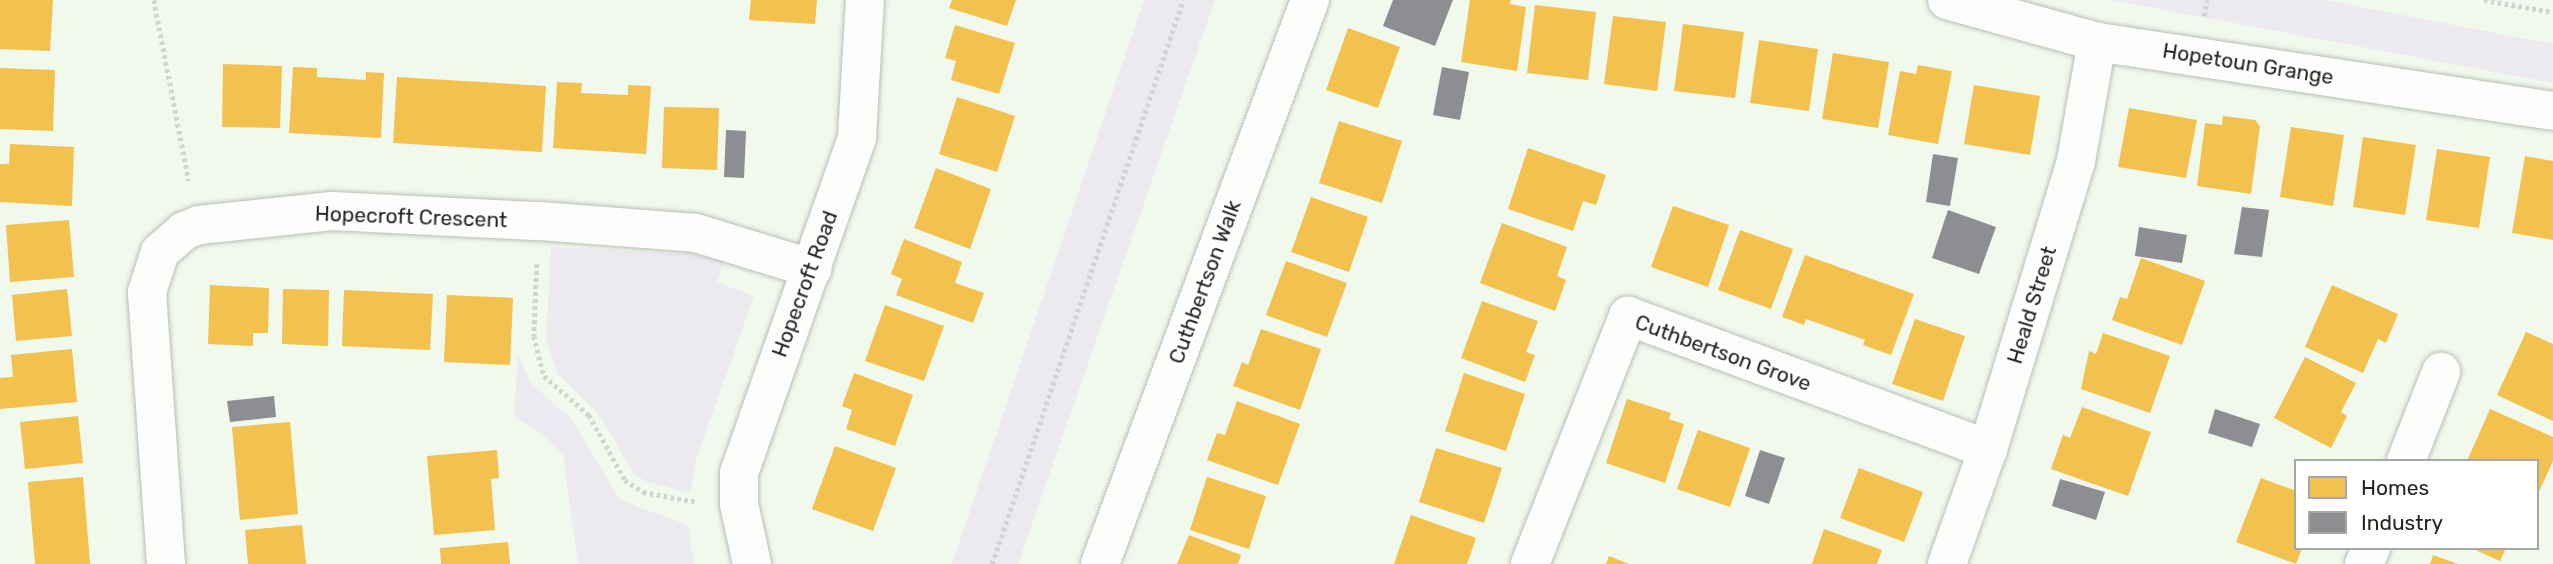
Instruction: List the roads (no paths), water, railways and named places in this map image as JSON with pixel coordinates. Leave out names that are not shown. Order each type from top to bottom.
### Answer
[{"type":"street","name":"Hopecroft Road","points":[[752,564],[739,505],[739,472],[747,442],[813,269],[857,137],[865,0]]},
{"type":"street","name":"Cuthbertson Walk","points":[[1100,564],[1310,0]]},
{"type":"street","name":"Hopetoun Grange","points":[[1947,0],[2097,42],[2553,111]]},
{"type":"street","name":"Heald Street","points":[[1947,564],[1988,449],[2076,161],[2097,42]]},
{"type":"street","name":"Hopecroft Crescent","points":[[166,564],[147,292],[160,252],[173,237],[199,225],[332,211],[540,221],[696,233],[813,269]]},
{"type":"street","name":"Cuthbertson Grove","points":[[1530,564],[1628,316],[1988,449]]},
{"type":"street","points":[[2407,459],[2441,372]]}]
